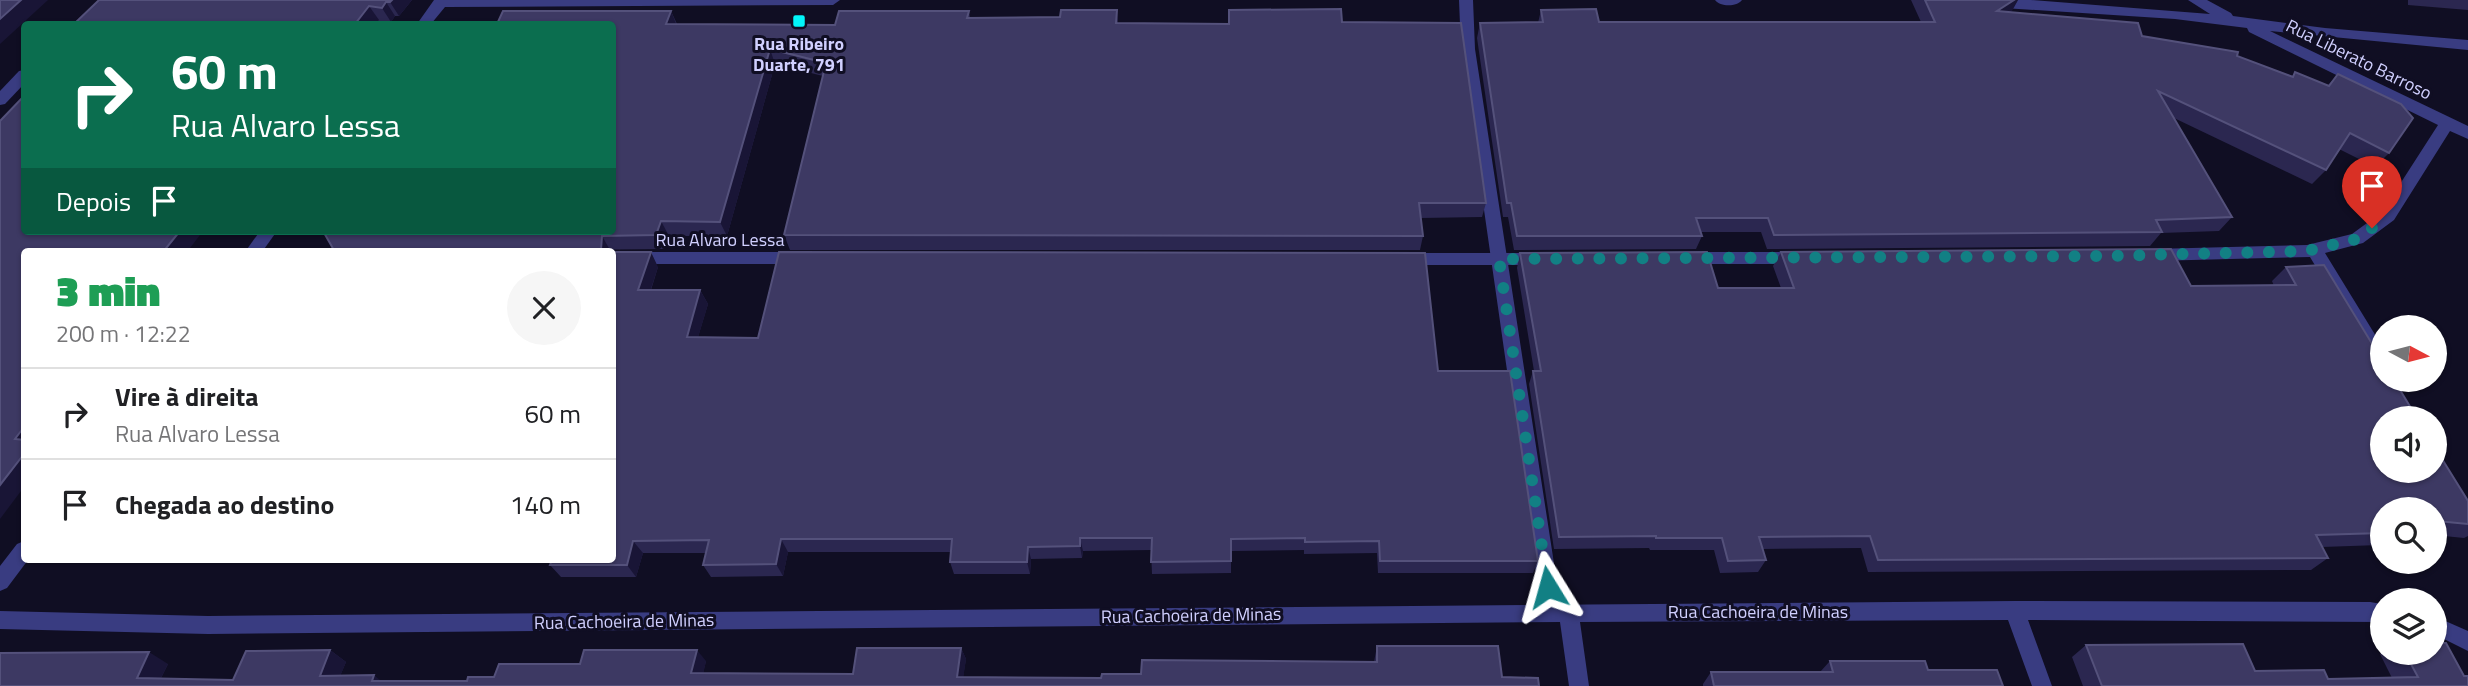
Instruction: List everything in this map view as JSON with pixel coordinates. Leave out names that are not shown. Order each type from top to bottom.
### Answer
[{"type":"street","points":[[426,21],[442,1],[833,0]]},
{"type":"street","points":[[1466,0],[1468,49],[1548,587],[1569,612],[1580,686]]},
{"type":"street","points":[[1722,0],[1734,0]]},
{"type":"street","points":[[1957,0],[2175,14],[2240,23],[2468,45]]},
{"type":"street","name":"Rua Liberato Barroso","points":[[2195,0],[2468,134]]},
{"type":"street","points":[[0,100],[21,78]]},
{"type":"street","points":[[2132,256],[2315,250],[2357,239],[2388,216],[2446,124]]},
{"type":"street","points":[[2315,250],[2370,342]]},
{"type":"street","name":"Rua Alvaro Lessa","points":[[616,258],[820,258]]},
{"type":"street","points":[[1665,258],[1816,258]]},
{"type":"street","points":[[1388,259],[1555,259]]},
{"type":"street","points":[[0,582],[21,554]]},
{"type":"street","points":[[2014,610],[2042,686]]},
{"type":"street","name":"Rua Cachoeira de Minas","points":[[0,620],[208,625],[1569,612],[2370,611]]},
{"type":"street","points":[[2447,629],[2468,642]]},
{"type":"building","points":[[0,0],[21,0],[0,19]]},
{"type":"building","points":[[99,0],[392,0],[386,2],[382,8],[369,6],[357,21],[77,21]]},
{"type":"building","points":[[1925,0],[2014,0],[1997,11],[2138,23],[2142,36],[2238,52],[2237,56],[2293,77],[2295,72],[2329,86],[2338,74],[2401,104],[2413,118],[2389,153],[2350,133],[2326,170],[2158,91],[2232,217],[2156,220],[2162,232],[1774,235],[1768,218],[1696,218],[1702,236],[1517,236],[1511,203],[1507,203],[1480,23],[1543,22],[1541,10],[1596,9],[1599,22],[1935,22]]},
{"type":"building","points":[[1341,9],[1342,22],[1461,23],[1486,203],[1419,203],[1423,236],[784,235],[826,63],[770,49],[720,222],[661,221],[656,235],[602,236],[601,248],[333,248],[325,235],[616,235],[616,21],[498,21],[503,11],[671,11],[666,24],[835,25],[839,11],[969,11],[967,18],[1060,17],[1061,10],[1117,10],[1116,23],[1229,24],[1229,10]]},
{"type":"building","points":[[21,99],[21,235],[177,235],[166,248],[21,248],[21,431],[15,439],[21,440],[21,458],[0,485],[0,121]]},
{"type":"building","points":[[2171,249],[2191,286],[2296,285],[2286,267],[2324,265],[2370,340],[2370,392],[2401,392],[2410,406],[2370,406],[2370,483],[2447,483],[2447,467],[2468,501],[2468,524],[2447,522],[2447,497],[2370,497],[2370,533],[2316,535],[2328,558],[1878,560],[1870,536],[1759,537],[1766,560],[1728,561],[1722,538],[1559,537],[1533,371],[1541,371],[1520,253],[1707,252],[1718,288],[1794,288],[1781,252]]},
{"type":"building","points":[[616,252],[651,252],[638,290],[700,290],[687,337],[758,338],[779,252],[1425,253],[1438,371],[1510,371],[1538,561],[1380,561],[1379,541],[1305,542],[1305,538],[1231,539],[1231,561],[1151,562],[1152,538],[1080,538],[1080,546],[1028,547],[1027,562],[950,562],[952,539],[781,539],[776,564],[703,565],[709,540],[633,541],[627,565],[550,565],[616,563]]},
{"type":"building","points":[[2243,644],[2255,671],[2324,670],[2328,679],[2418,677],[2412,665],[2447,665],[2447,645],[2464,676],[2468,676],[2468,686],[2102,686],[2086,645]]},
{"type":"building","points":[[1377,646],[1498,646],[1502,677],[1538,678],[1539,686],[0,686],[0,653],[149,652],[137,678],[233,680],[246,651],[330,650],[320,676],[374,675],[372,681],[467,681],[468,677],[494,677],[499,664],[580,664],[584,650],[697,650],[691,673],[853,674],[857,648],[961,648],[957,677],[1101,678],[1102,674],[1141,674],[1142,660],[1377,662]]},
{"type":"building","points":[[1830,661],[1925,661],[1928,670],[1997,670],[2003,686],[1714,686],[1711,672],[1833,672]]},
{"type":"place","name":"Rua Ribeiro Duarte, 791","points":[[799,21]]},
{"type":"route","points":[[1548,587],[1499,259],[2105,256],[2307,251],[2357,239],[2372,228]]}]
